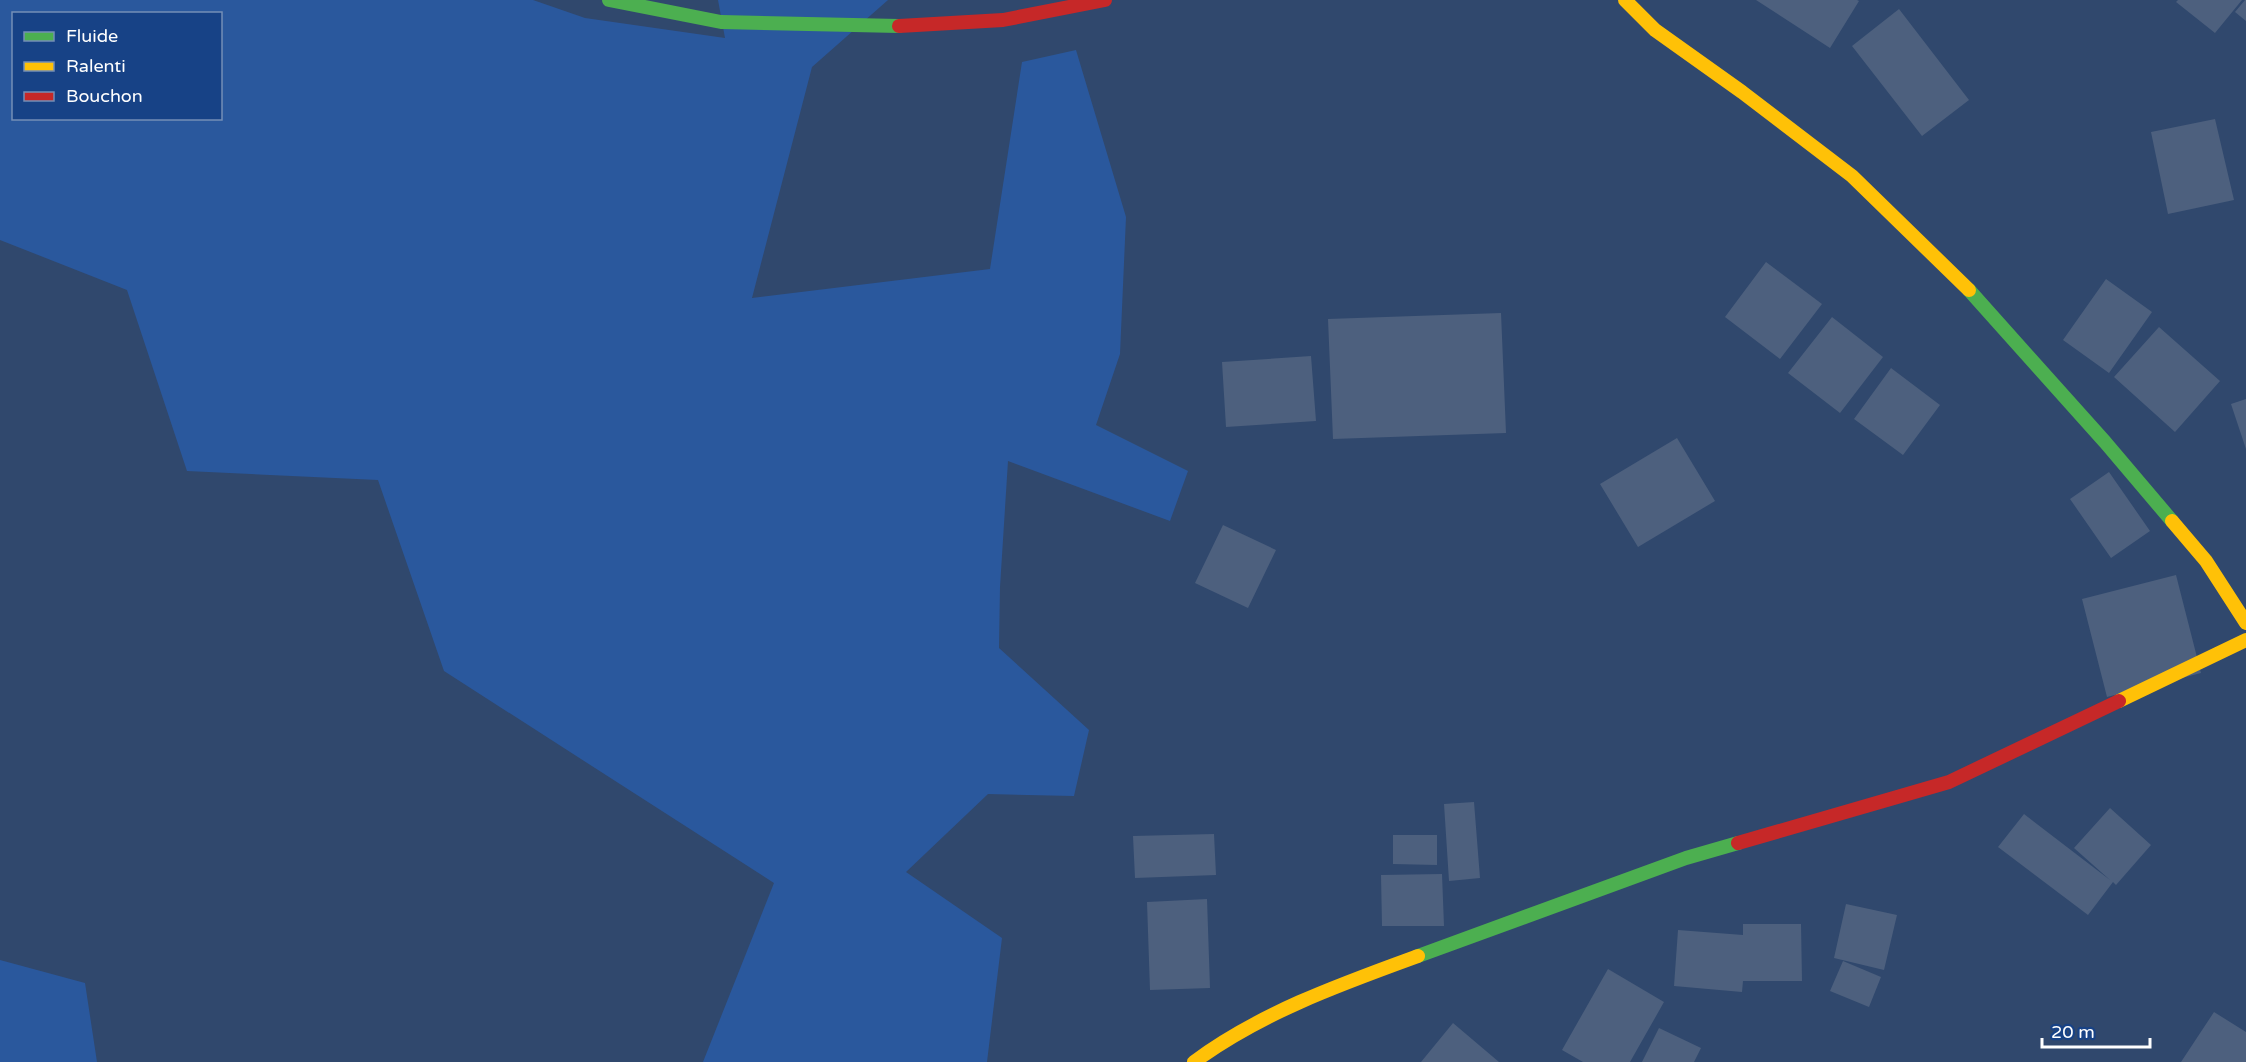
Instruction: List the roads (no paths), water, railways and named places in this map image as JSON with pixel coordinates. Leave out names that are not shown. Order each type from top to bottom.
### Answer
[{"type":"main road","points":[[609,0],[721,22],[908,26],[1004,20],[1105,0]]},
{"type":"main road","points":[[1625,0],[1654,30],[1742,92],[1852,176],[1956,275],[2105,442],[2206,561],[2246,623]]},
{"type":"main road","points":[[1194,1062],[1221,1041],[1332,987],[1686,858],[1949,782],[2246,640]]}]
